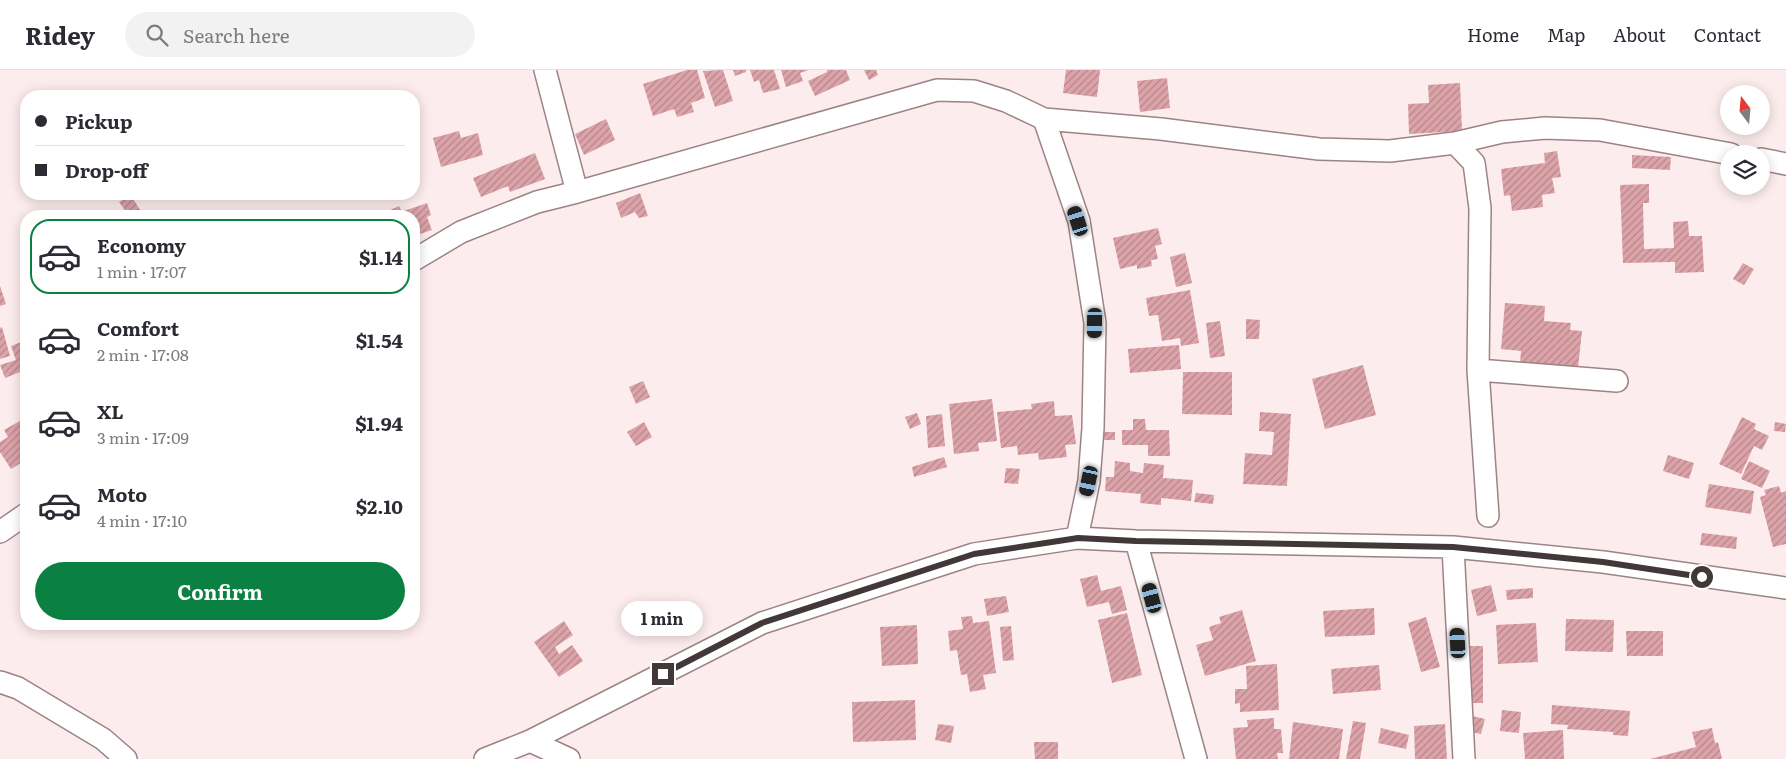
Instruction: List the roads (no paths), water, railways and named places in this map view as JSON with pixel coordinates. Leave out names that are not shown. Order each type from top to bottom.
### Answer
[{"type":"street","points":[[545,70],[577,192]]},
{"type":"street","points":[[420,256],[461,232],[537,202],[937,90],[974,91],[1006,101],[1044,119],[1161,129],[1319,149],[1390,150],[1456,143],[1502,132],[1544,128],[1600,130],[1720,152]]},
{"type":"street","points":[[1044,119],[1078,221],[1095,323],[1093,428],[1089,481],[1078,538]]},
{"type":"street","points":[[1456,143],[1474,163],[1480,208],[1478,370],[1488,516]]},
{"type":"street","points":[[1770,161],[1786,164]]},
{"type":"street","points":[[1478,370],[1617,380]]},
{"type":"street","points":[[0,532],[20,518]]},
{"type":"street","points":[[485,759],[530,740],[762,623],[974,554],[1078,538],[1136,541],[1453,547],[1603,562],[1786,588]]},
{"type":"street","points":[[1136,541],[1196,759]]},
{"type":"street","points":[[1453,547],[1464,759]]},
{"type":"street","points":[[0,682],[18,688],[103,739],[126,759]]},
{"type":"street","points":[[530,740],[569,759]]}]
